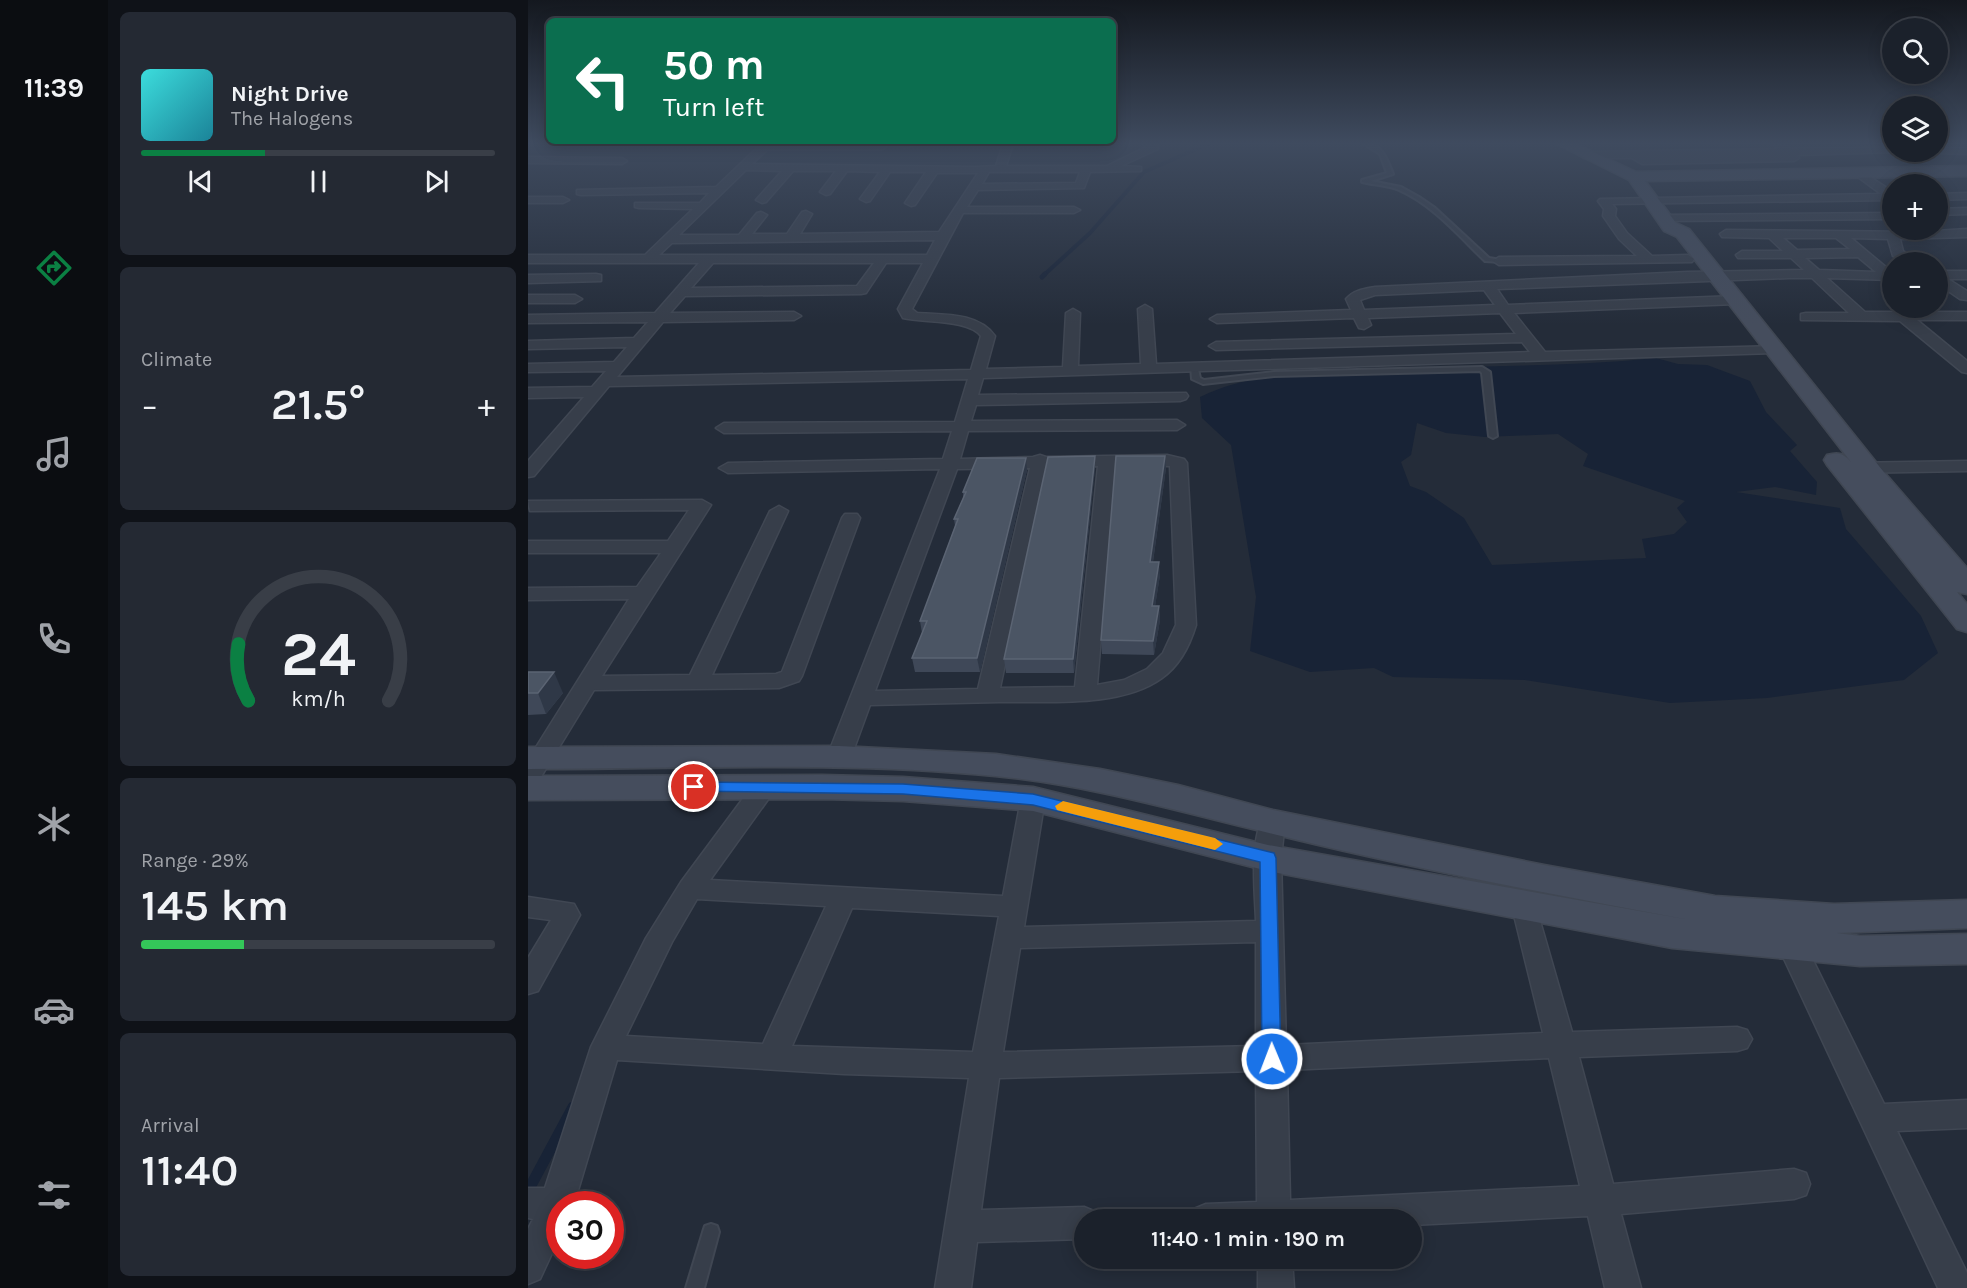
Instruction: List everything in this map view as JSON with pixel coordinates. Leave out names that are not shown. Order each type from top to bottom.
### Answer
[{"type":"street","points":[[839,757],[951,462],[988,336],[984,329],[968,322],[924,319],[905,312],[943,236],[964,204]]},
{"type":"street","points":[[1606,204],[1610,209],[1609,216],[1623,236],[1648,260]]},
{"type":"street","points":[[1653,204],[1667,222],[1683,233],[1702,271]]},
{"type":"street","points":[[630,205],[702,206]]},
{"type":"street","points":[[648,259],[702,206]]},
{"type":"street","points":[[960,210],[1074,210]]},
{"type":"street","points":[[1948,212],[1967,212]]},
{"type":"street","points":[[791,238],[806,214]]},
{"type":"street","points":[[743,238],[761,215]]},
{"type":"street","points":[[1667,222],[1882,216]]},
{"type":"street","points":[[1667,222],[1668,233],[1726,300],[1763,349],[1842,468],[1967,623]]},
{"type":"street","points":[[1948,232],[1967,233]]},
{"type":"street","points":[[1726,234],[1882,235]]},
{"type":"street","points":[[1772,234],[1861,316]]},
{"type":"street","points":[[1839,234],[1882,270]]},
{"type":"street","points":[[670,239],[943,236]]},
{"type":"street","points":[[1948,237],[1958,244]]},
{"type":"street","points":[[1742,255],[1860,253]]},
{"type":"street","points":[[528,472],[709,259]]},
{"type":"street","points":[[528,260],[932,259]]},
{"type":"street","points":[[682,292],[861,291],[882,260]]},
{"type":"street","points":[[1499,261],[1648,260],[1702,271]]},
{"type":"street","points":[[1378,362],[1353,299],[1367,292],[1702,271],[1882,277]]},
{"type":"street","points":[[1948,275],[1967,275]]},
{"type":"street","points":[[528,279],[596,278]]},
{"type":"street","points":[[1948,285],[1965,296]]},
{"type":"street","points":[[1488,286],[1541,357]]},
{"type":"street","points":[[528,299],[575,299]]},
{"type":"street","points":[[1217,318],[1726,300]]},
{"type":"street","points":[[1145,309],[1149,369]]},
{"type":"street","points":[[1070,371],[1073,313]]},
{"type":"street","points":[[1806,317],[1882,315]]},
{"type":"street","points":[[1948,315],[1967,316]]},
{"type":"street","points":[[528,319],[794,316]]},
{"type":"street","points":[[1915,318],[1967,369]]},
{"type":"street","points":[[1216,346],[1526,338]]},
{"type":"street","points":[[528,345],[639,342]]},
{"type":"street","points":[[528,393],[601,387],[1763,349]]},
{"type":"street","points":[[1763,349],[1868,467],[1967,586]]},
{"type":"street","points":[[528,368],[618,366]]},
{"type":"street","points":[[969,400],[1180,396]]},
{"type":"street","points":[[724,428],[1178,425]]},
{"type":"street","points":[[988,695],[1040,460]]},
{"type":"street","points":[[728,468],[1040,460],[1167,460],[1178,463],[1186,625],[1180,645],[1163,665],[1147,678],[1122,687],[1085,692],[861,698]]},
{"type":"street","points":[[1085,692],[1107,460]]},
{"type":"street","points":[[1842,468],[1967,466]]},
{"type":"street","points":[[530,506],[702,505],[643,593],[531,771]]},
{"type":"street","points":[[698,682],[779,512]]},
{"type":"street","points":[[589,682],[779,681],[791,676],[850,518]]},
{"type":"street","points":[[528,547],[673,547]]},
{"type":"street","points":[[528,594],[643,593]]},
{"type":"street","points":[[531,771],[839,757],[996,765],[1100,781],[1178,797],[1273,822],[1568,883],[1715,910],[1834,919],[1967,914]]},
{"type":"street","points":[[531,771],[765,787],[903,789],[1033,799],[1268,858],[1672,933],[1860,951],[1967,949]]},
{"type":"street","points":[[528,1268],[542,1204],[606,1047],[660,938],[690,889],[765,787]]},
{"type":"street","points":[[953,1288],[986,1065],[1033,799]]},
{"type":"street","points":[[1273,822],[1268,858],[1274,1209]]},
{"type":"street","points":[[690,889],[1015,907]]},
{"type":"street","points":[[772,1057],[843,898]]},
{"type":"street","points":[[528,907],[556,909],[565,911],[567,915],[528,983]]},
{"type":"street","points":[[1525,907],[1623,1288]]},
{"type":"street","points":[[1009,938],[1269,931]]},
{"type":"street","points":[[1792,946],[1874,1118],[1957,1277]]},
{"type":"street","points":[[606,1047],[772,1057],[986,1065],[1272,1059],[1561,1043],[1737,1039]]},
{"type":"street","points":[[1874,1118],[1967,1114]]},
{"type":"street","points":[[1422,1210],[1601,1200],[1794,1184]]},
{"type":"street","points":[[963,1226],[1074,1223]]},
{"type":"street","points":[[1275,1269],[1276,1288]]},
{"type":"lane","points":[[1426,204],[1487,260],[1499,261]]},
{"type":"lane","points":[[1194,368],[1197,379],[1203,382],[1274,374],[1482,369],[1486,372],[1493,436]]},
{"type":"lane","points":[[695,1288],[711,1232]]},
{"type":"water","points":[[1656,358],[1678,364],[1707,365],[1750,381],[1766,412],[1797,445],[1790,451],[1817,482],[1816,495],[1775,487],[1736,492],[1840,508],[1846,529],[1921,616],[1938,653],[1904,680],[1767,698],[1670,703],[1525,680],[1393,677],[1374,668],[1310,672],[1250,651],[1256,597],[1231,445],[1202,418],[1200,397],[1260,378],[1301,373]],"holes":[[[1417,423],[1446,433],[1485,437],[1558,434],[1588,454],[1583,466],[1685,501],[1677,508],[1687,522],[1674,534],[1642,539],[1646,558],[1492,565],[1464,518],[1426,492],[1410,486],[1401,462],[1411,455]]]},
{"type":"building","points":[[1095,456],[1073,659],[1004,659],[1048,457]]},
{"type":"building","points":[[1116,456],[1165,456],[1150,562],[1159,562],[1152,606],[1159,606],[1153,641],[1101,640]]},
{"type":"building","points":[[977,458],[1026,458],[977,658],[912,658],[927,621],[920,621],[958,519],[954,519]]},
{"type":"building","points":[[528,672],[554,672],[538,693],[528,693]]},
{"type":"waterway","points":[[1044,275],[1090,233],[1116,204]]},
{"type":"waterway","points":[[528,1191],[573,1107]]},
{"type":"slow traffic","points":[[1063,806],[1215,844]]},
{"type":"route","points":[[694,787],[903,789],[1033,799],[1268,858],[1272,1059]]}]
